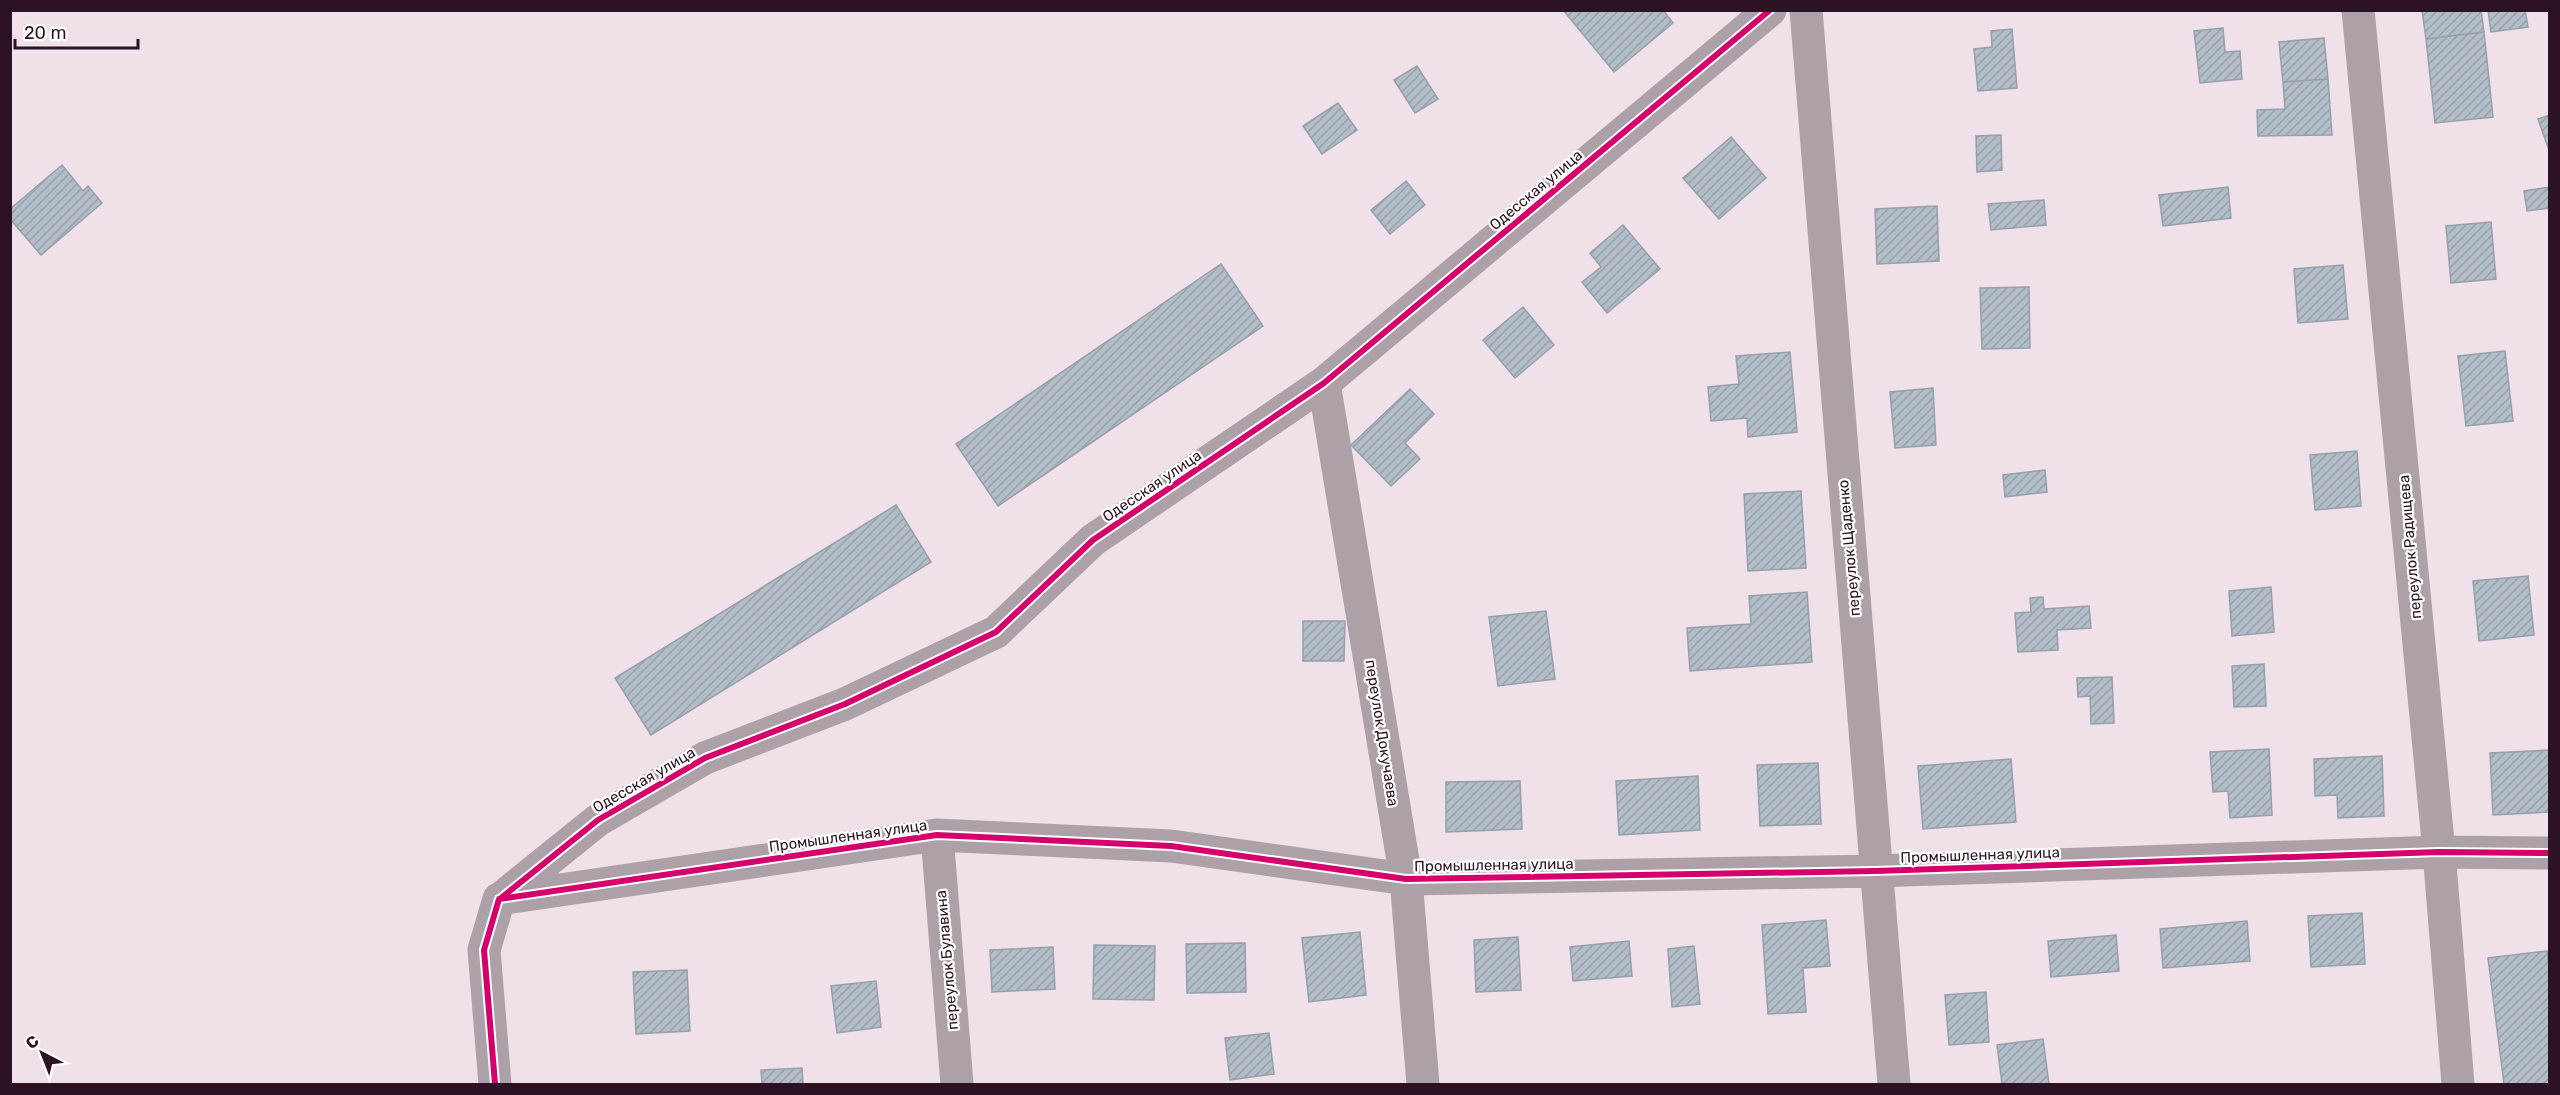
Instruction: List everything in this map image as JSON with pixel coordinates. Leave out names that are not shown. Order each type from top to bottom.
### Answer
[{"type":"street","name":"Одесская улица","points":[[499,899],[598,820],[705,758],[845,704],[996,632],[1093,540],[1324,383],[1770,10]]},
{"type":"street","name":"переулок Щаденко","points":[[1806,10],[1893,1084]]},
{"type":"street","name":"переулок Радищева","points":[[2358,10],[2439,852],[2458,1084]]},
{"type":"street","name":"переулок Докучаева","points":[[1324,383],[1406,879],[1423,1084]]},
{"type":"street","name":"Промышленная улица","points":[[499,899],[937,835],[1171,846],[1406,879],[1875,871],[2439,852],[2550,853]]},
{"type":"street","name":"переулок Булавина","points":[[937,835],[957,1084]]},
{"type":"street","points":[[495,1084],[484,950],[499,899]]},
{"type":"building","points":[[1563,10],[1663,10],[1673,23],[1614,72]]},
{"type":"building","points":[[2422,10],[2481,10],[2484,32],[2426,39]]},
{"type":"building","points":[[2488,10],[2525,10],[2528,27],[2491,32]]},
{"type":"building","points":[[2223,28],[2225,52],[2240,51],[2242,79],[2200,83],[2194,31]]},
{"type":"building","points":[[2012,29],[2017,88],[1978,91],[1974,49],[1992,47],[1991,31]]},
{"type":"building","points":[[2484,32],[2493,117],[2435,123],[2426,39]]},
{"type":"building","points":[[2324,38],[2328,79],[2283,82],[2279,42]]},
{"type":"building","points":[[1417,66],[1438,99],[1415,113],[1394,80]]},
{"type":"building","points":[[2328,79],[2332,135],[2258,136],[2257,110],[2285,109],[2283,82]]},
{"type":"building","points":[[1338,103],[1357,130],[1322,154],[1303,126]]},
{"type":"building","points":[[2550,115],[2550,153],[2538,119]]},
{"type":"building","points":[[2001,135],[2002,170],[1977,172],[1976,136]]},
{"type":"building","points":[[1731,137],[1766,178],[1719,219],[1683,178]]},
{"type":"building","points":[[62,165],[83,191],[88,186],[102,203],[41,255],[10,219],[10,209]]},
{"type":"building","points":[[1406,181],[1425,205],[1390,234],[1371,210]]},
{"type":"building","points":[[2228,187],[2231,218],[2163,226],[2159,195]]},
{"type":"building","points":[[2550,187],[2550,208],[2527,211],[2524,191]]},
{"type":"building","points":[[2044,200],[2046,225],[1991,230],[1988,204]]},
{"type":"building","points":[[1937,206],[1939,261],[1877,264],[1875,209]]},
{"type":"building","points":[[2491,222],[2496,279],[2451,283],[2446,226]]},
{"type":"building","points":[[1623,225],[1660,269],[1607,313],[1582,282],[1601,267],[1590,253]]},
{"type":"building","points":[[1221,264],[1263,326],[998,506],[956,444]]},
{"type":"building","points":[[2343,265],[2348,319],[2298,323],[2294,269]]},
{"type":"building","points":[[2029,287],[2030,348],[1982,349],[1980,288]]},
{"type":"building","points":[[1523,307],[1554,345],[1515,378],[1483,340]]},
{"type":"building","points":[[2505,351],[2513,421],[2466,426],[2458,356]]},
{"type":"building","points":[[1790,352],[1797,432],[1748,437],[1747,418],[1711,421],[1708,387],[1739,384],[1736,356]]},
{"type":"building","points":[[1933,388],[1936,445],[1895,448],[1890,392]]},
{"type":"building","points":[[1410,389],[1434,414],[1405,443],[1420,459],[1391,486],[1351,445]]},
{"type":"building","points":[[2357,451],[2361,506],[2315,510],[2310,455]]},
{"type":"building","points":[[2045,470],[2047,492],[2005,497],[2003,475]]},
{"type":"building","points":[[1801,491],[1806,568],[1748,571],[1744,494]]},
{"type":"building","points":[[896,505],[931,562],[651,735],[615,678]]},
{"type":"building","points":[[2528,576],[2534,635],[2479,641],[2473,581]]},
{"type":"building","points":[[2271,587],[2274,632],[2232,636],[2229,591]]},
{"type":"building","points":[[1807,592],[1812,662],[1690,671],[1687,628],[1751,624],[1749,596]]},
{"type":"building","points":[[2043,597],[2044,609],[2089,606],[2091,628],[2057,630],[2058,650],[2018,652],[2015,613],[2031,612],[2030,598]]},
{"type":"building","points":[[1546,611],[1555,679],[1498,686],[1489,617]]},
{"type":"building","points":[[1303,621],[1345,621],[1344,661],[1303,661]]},
{"type":"building","points":[[2264,664],[2266,706],[2234,707],[2232,666]]},
{"type":"building","points":[[2112,677],[2114,723],[2091,724],[2090,696],[2078,697],[2077,678]]},
{"type":"building","points":[[2269,749],[2272,815],[2230,818],[2228,791],[2213,792],[2210,752]]},
{"type":"building","points":[[2550,750],[2550,812],[2493,815],[2490,753]]},
{"type":"building","points":[[2382,756],[2384,816],[2338,818],[2337,795],[2315,796],[2314,759]]},
{"type":"building","points":[[2011,759],[2016,822],[1923,829],[1918,766]]},
{"type":"building","points":[[1818,763],[1821,824],[1760,826],[1757,765]]},
{"type":"building","points":[[1698,776],[1700,830],[1619,835],[1616,781]]},
{"type":"building","points":[[1520,781],[1522,829],[1446,832],[1446,782]]},
{"type":"building","points":[[2362,913],[2365,964],[2311,967],[2308,916]]},
{"type":"building","points":[[1826,920],[1830,966],[1803,968],[1806,1012],[1768,1014],[1762,925]]},
{"type":"building","points":[[2247,921],[2250,961],[2163,968],[2160,929]]},
{"type":"building","points":[[1360,932],[1366,995],[1309,1002],[1302,938]]},
{"type":"building","points":[[2116,935],[2119,971],[2051,977],[2048,941]]},
{"type":"building","points":[[1518,937],[1521,990],[1476,992],[1474,940]]},
{"type":"building","points":[[1629,941],[1632,976],[1573,981],[1570,947]]},
{"type":"building","points":[[1245,943],[1246,992],[1187,993],[1186,944]]},
{"type":"building","points":[[1094,945],[1155,946],[1154,1000],[1093,999]]},
{"type":"building","points":[[1694,946],[1700,1004],[1672,1007],[1668,949]]},
{"type":"building","points":[[1053,947],[1055,989],[992,992],[990,950]]},
{"type":"building","points":[[2547,951],[2550,973],[2550,1084],[2504,1084],[2488,958]]},
{"type":"building","points":[[687,970],[690,1031],[636,1034],[633,972]]},
{"type":"building","points":[[876,981],[881,1027],[837,1033],[831,986]]},
{"type":"building","points":[[1986,992],[1989,1042],[1949,1045],[1945,995]]},
{"type":"building","points":[[1269,1033],[1274,1074],[1230,1080],[1225,1038]]},
{"type":"building","points":[[2043,1039],[2049,1084],[2002,1084],[1997,1045]]},
{"type":"building","points":[[802,1068],[803,1084],[762,1084],[761,1070]]},
{"type":"cycle path","points":[[501,898],[598,820],[705,758],[845,704],[996,632],[1093,540],[1324,383],[1770,10]]},
{"type":"cycle path","points":[[495,1084],[484,950],[499,899],[937,835],[1171,846],[1406,879],[1875,871],[2439,852],[2550,853]]}]
